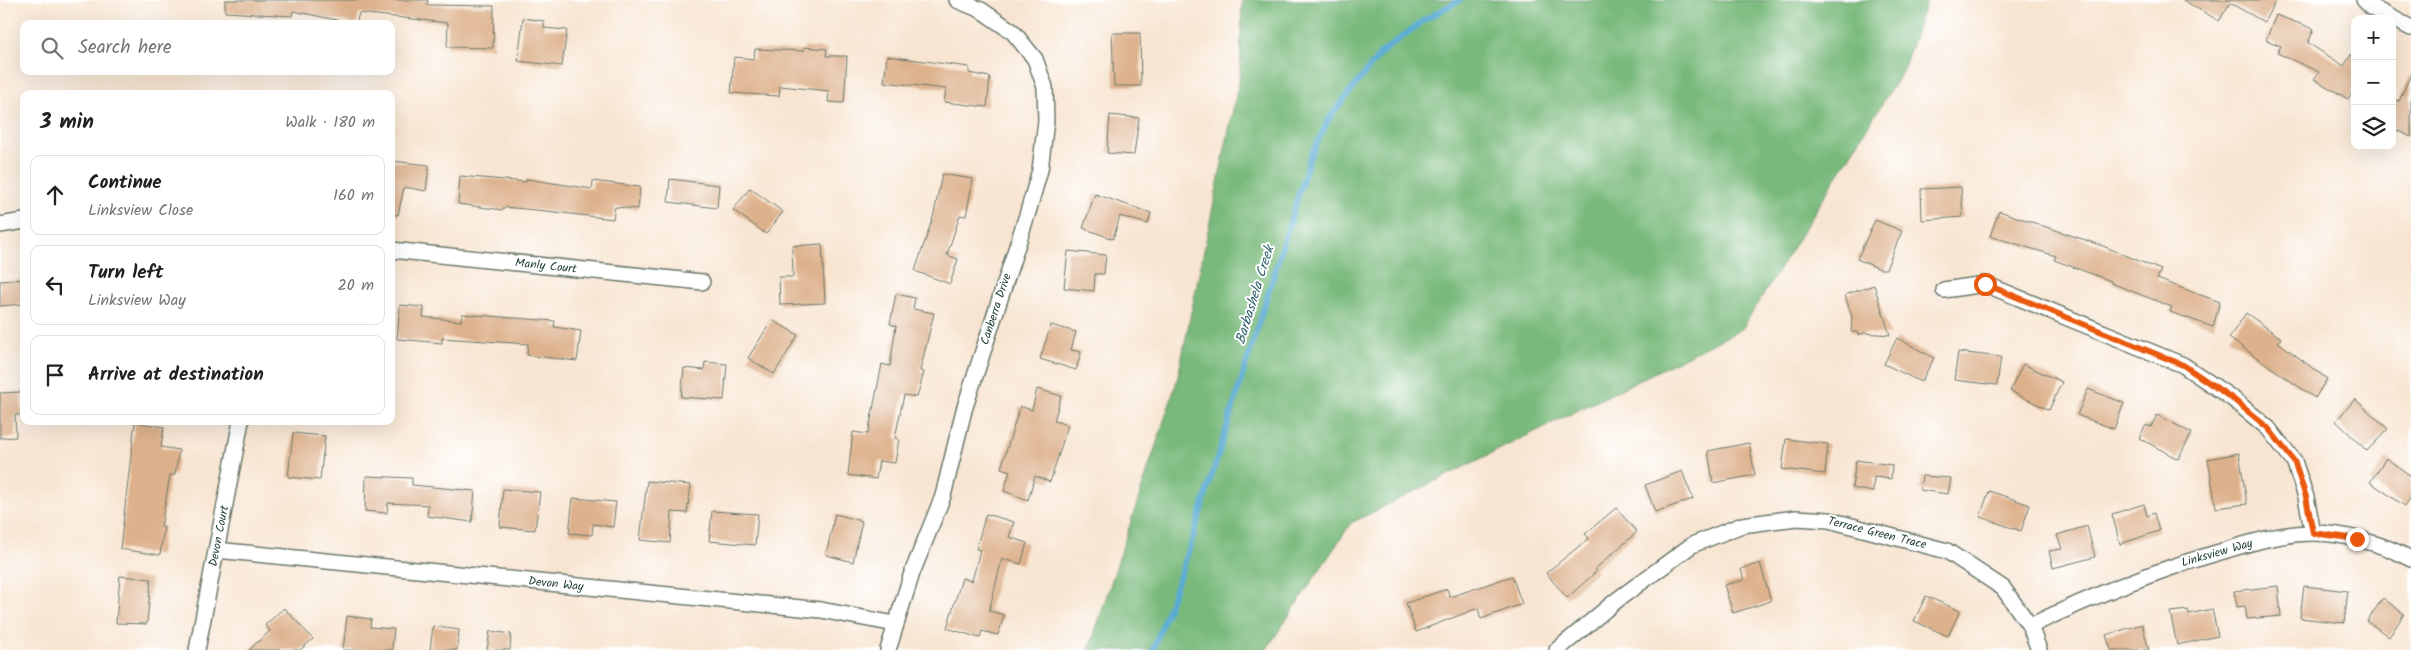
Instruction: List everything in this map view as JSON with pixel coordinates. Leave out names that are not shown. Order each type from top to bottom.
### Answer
[{"type":"street","name":"Canberra Drive","points":[[888,650],[912,573],[943,496],[964,410],[1028,212],[1040,170],[1046,121],[1044,88],[1035,59],[1013,32],[980,10],[956,0]]},
{"type":"street","points":[[2364,0],[2370,7],[2411,28]]},
{"type":"street","points":[[0,225],[20,221]]},
{"type":"street","name":"Manly Court","points":[[395,250],[702,282]]},
{"type":"street","points":[[1944,290],[1985,284],[2190,370],[2233,399],[2268,428],[2294,461],[2306,497],[2313,533]]},
{"type":"street","name":"Devon Court","points":[[197,650],[240,425]]},
{"type":"street","name":"Terrace Green Trace","points":[[1557,650],[1617,600],[1692,545],[1742,525],[1796,518],[1829,520],[1947,551],[2003,588],[2030,626],[2039,650]]},
{"type":"street","name":"Linksview Way","points":[[2030,626],[2090,596],[2176,565],[2256,541],[2313,533],[2357,539],[2411,559]]},
{"type":"street","name":"Devon Way","points":[[216,550],[821,610],[895,624]]},
{"type":"green space","points":[[1242,0],[1927,0],[1903,70],[1742,329],[1351,523],[1266,650],[1089,650],[1177,381],[1240,76]]},
{"type":"building","points":[[225,0],[428,0],[427,5],[494,6],[493,48],[447,47],[448,23],[359,13],[357,20],[337,20],[293,11],[292,16],[225,12]]},
{"type":"building","points":[[2183,0],[2276,0],[2264,22],[2230,3],[2219,21]]},
{"type":"building","points":[[2276,15],[2314,29],[2308,43],[2344,66],[2351,55],[2351,94],[2348,99],[2314,79],[2319,72],[2277,53],[2281,46],[2266,40]]},
{"type":"building","points":[[523,18],[544,21],[544,28],[567,30],[562,66],[518,61]]},
{"type":"building","points":[[1112,33],[1140,33],[1141,86],[1114,86]]},
{"type":"building","points":[[804,47],[827,49],[826,56],[847,56],[844,103],[828,102],[829,91],[780,86],[779,96],[731,93],[734,57],[754,59],[755,49],[804,51]]},
{"type":"building","points":[[887,56],[969,67],[969,73],[990,77],[987,107],[944,102],[946,89],[884,82]]},
{"type":"building","points":[[2411,74],[2411,137],[2396,130],[2396,100],[2399,101]]},
{"type":"building","points":[[1110,115],[1139,118],[1134,155],[1107,153]]},
{"type":"building","points":[[395,161],[429,165],[426,191],[404,187],[398,215],[395,215]]},
{"type":"building","points":[[942,174],[973,179],[966,216],[960,215],[947,255],[958,259],[950,284],[915,271],[934,214]]},
{"type":"building","points":[[460,176],[526,182],[527,179],[592,189],[593,181],[640,187],[638,209],[615,207],[613,219],[504,207],[503,210],[458,204]]},
{"type":"building","points":[[670,179],[719,185],[717,208],[668,202]]},
{"type":"building","points":[[1961,187],[1963,217],[1922,220],[1921,189]]},
{"type":"building","points":[[750,188],[783,212],[766,234],[733,210]]},
{"type":"building","points":[[1095,194],[1151,213],[1148,224],[1120,216],[1113,239],[1083,228]]},
{"type":"building","points":[[1999,211],[2103,246],[2161,270],[2157,279],[2220,302],[2213,327],[2170,312],[2172,307],[2111,283],[2111,281],[2054,260],[2056,256],[1990,236]]},
{"type":"building","points":[[1875,220],[1902,231],[1886,269],[1880,269],[1857,259]]},
{"type":"building","points":[[822,244],[825,303],[780,305],[779,277],[793,277],[792,246]]},
{"type":"building","points":[[1068,251],[1106,255],[1104,274],[1095,274],[1094,291],[1064,288]]},
{"type":"building","points":[[20,279],[20,304],[0,306],[0,281]]},
{"type":"building","points":[[1874,285],[1890,335],[1864,333],[1858,335],[1857,332],[1851,332],[1852,317],[1845,295]]},
{"type":"building","points":[[896,294],[915,298],[913,309],[934,313],[920,371],[924,372],[917,397],[904,395],[895,438],[899,439],[895,463],[879,461],[876,479],[848,475],[853,432],[868,434],[882,364],[890,366],[896,326],[890,324]]},
{"type":"building","points":[[400,305],[424,307],[423,317],[461,321],[462,314],[555,321],[554,327],[581,331],[577,361],[527,355],[528,344],[442,338],[442,343],[397,339]]},
{"type":"building","points":[[2246,313],[2281,338],[2278,342],[2327,379],[2315,398],[2229,338]]},
{"type":"building","points":[[772,320],[798,335],[774,374],[748,358]]},
{"type":"building","points":[[1051,325],[1076,332],[1071,350],[1081,352],[1076,370],[1040,359]]},
{"type":"building","points":[[1897,338],[1934,358],[1921,382],[1884,364]]},
{"type":"building","points":[[1958,352],[2001,357],[1997,385],[1954,380]]},
{"type":"building","points":[[705,362],[727,364],[724,400],[681,397],[684,368],[704,370]]},
{"type":"building","points":[[2023,364],[2062,382],[2049,410],[2010,391]]},
{"type":"building","points":[[1037,389],[1061,396],[1054,421],[1068,425],[1050,482],[1035,476],[1028,500],[1004,491],[1010,471],[1001,468],[1020,406],[1032,410]]},
{"type":"building","points":[[2088,389],[2124,403],[2114,429],[2077,415]]},
{"type":"building","points":[[20,392],[20,415],[15,415],[16,437],[0,438],[0,393]]},
{"type":"building","points":[[2355,399],[2388,429],[2367,451],[2336,421]]},
{"type":"building","points":[[2157,415],[2192,433],[2178,459],[2139,438],[2146,425],[2151,427]]},
{"type":"building","points":[[135,425],[164,427],[161,447],[179,450],[175,475],[170,475],[161,527],[164,527],[160,555],[120,549]]},
{"type":"building","points":[[293,433],[325,436],[320,480],[288,477]]},
{"type":"building","points":[[1786,439],[1828,444],[1825,474],[1782,469]]},
{"type":"building","points":[[1749,443],[1755,475],[1713,483],[1708,451]]},
{"type":"building","points":[[2239,453],[2247,504],[2216,508],[2208,459]]},
{"type":"building","points":[[2386,458],[2411,476],[2411,497],[2405,506],[2370,482]]},
{"type":"building","points":[[1856,460],[1892,465],[1891,479],[1874,477],[1873,492],[1852,488]]},
{"type":"building","points":[[1682,471],[1693,499],[1655,512],[1645,485]]},
{"type":"building","points":[[366,476],[412,478],[412,485],[475,491],[472,522],[427,516],[428,505],[388,503],[387,513],[365,511]]},
{"type":"building","points":[[1922,476],[1951,478],[1948,494],[1920,490]]},
{"type":"building","points":[[647,481],[691,485],[687,513],[672,512],[670,543],[640,540]]},
{"type":"building","points":[[503,489],[540,492],[535,530],[500,527]]},
{"type":"building","points":[[1989,491],[2030,505],[2021,531],[1980,517]]},
{"type":"building","points":[[573,498],[616,502],[613,527],[593,524],[592,535],[569,533]]},
{"type":"building","points":[[2144,504],[2147,516],[2154,513],[2159,531],[2120,544],[2112,514]]},
{"type":"building","points":[[1616,508],[1637,532],[1595,569],[1597,571],[1567,598],[1546,573],[1589,538],[1585,534]]},
{"type":"building","points":[[712,511],[758,514],[755,545],[709,541]]},
{"type":"building","points":[[835,514],[862,521],[853,562],[826,555]]},
{"type":"building","points":[[986,514],[1014,522],[1009,537],[1027,543],[1021,564],[1002,559],[989,611],[1004,615],[998,635],[982,631],[980,638],[947,628],[962,578],[972,581],[980,550],[976,549]]},
{"type":"building","points":[[2087,526],[2095,557],[2053,568],[2049,551],[2062,549],[2057,535]]},
{"type":"building","points":[[1760,563],[1771,601],[1733,613],[1724,585],[1744,580],[1741,569]]},
{"type":"building","points":[[120,576],[151,579],[147,624],[116,623]]},
{"type":"building","points":[[1512,576],[1522,604],[1481,619],[1478,608],[1416,632],[1406,603],[1447,589],[1450,597]]},
{"type":"building","points":[[2278,586],[2281,616],[2247,619],[2245,606],[2237,607],[2234,591]]},
{"type":"building","points":[[2304,586],[2348,591],[2344,623],[2300,618]]},
{"type":"building","points":[[1926,596],[1960,611],[1948,636],[1914,621]]},
{"type":"building","points":[[2383,598],[2404,614],[2389,637],[2367,621]]},
{"type":"building","points":[[284,608],[313,639],[300,650],[249,650],[270,631],[265,625]]},
{"type":"building","points":[[2212,609],[2218,636],[2177,645],[2170,612],[2188,610],[2189,614]]},
{"type":"building","points":[[347,616],[371,619],[370,627],[394,629],[392,650],[343,650]]},
{"type":"building","points":[[2142,624],[2149,650],[2111,650],[2106,635]]},
{"type":"building","points":[[433,626],[459,630],[457,650],[430,650]]},
{"type":"building","points":[[490,631],[511,634],[510,650],[487,650]]},
{"type":"waterway","name":"Barbashela Creek","points":[[1153,650],[1188,553],[1310,157],[1330,117],[1381,53],[1424,20],[1460,0]]},
{"type":"route","points":[[1985,284],[2183,365],[2233,399],[2268,428],[2294,461],[2306,497],[2313,533],[2357,539]]}]
